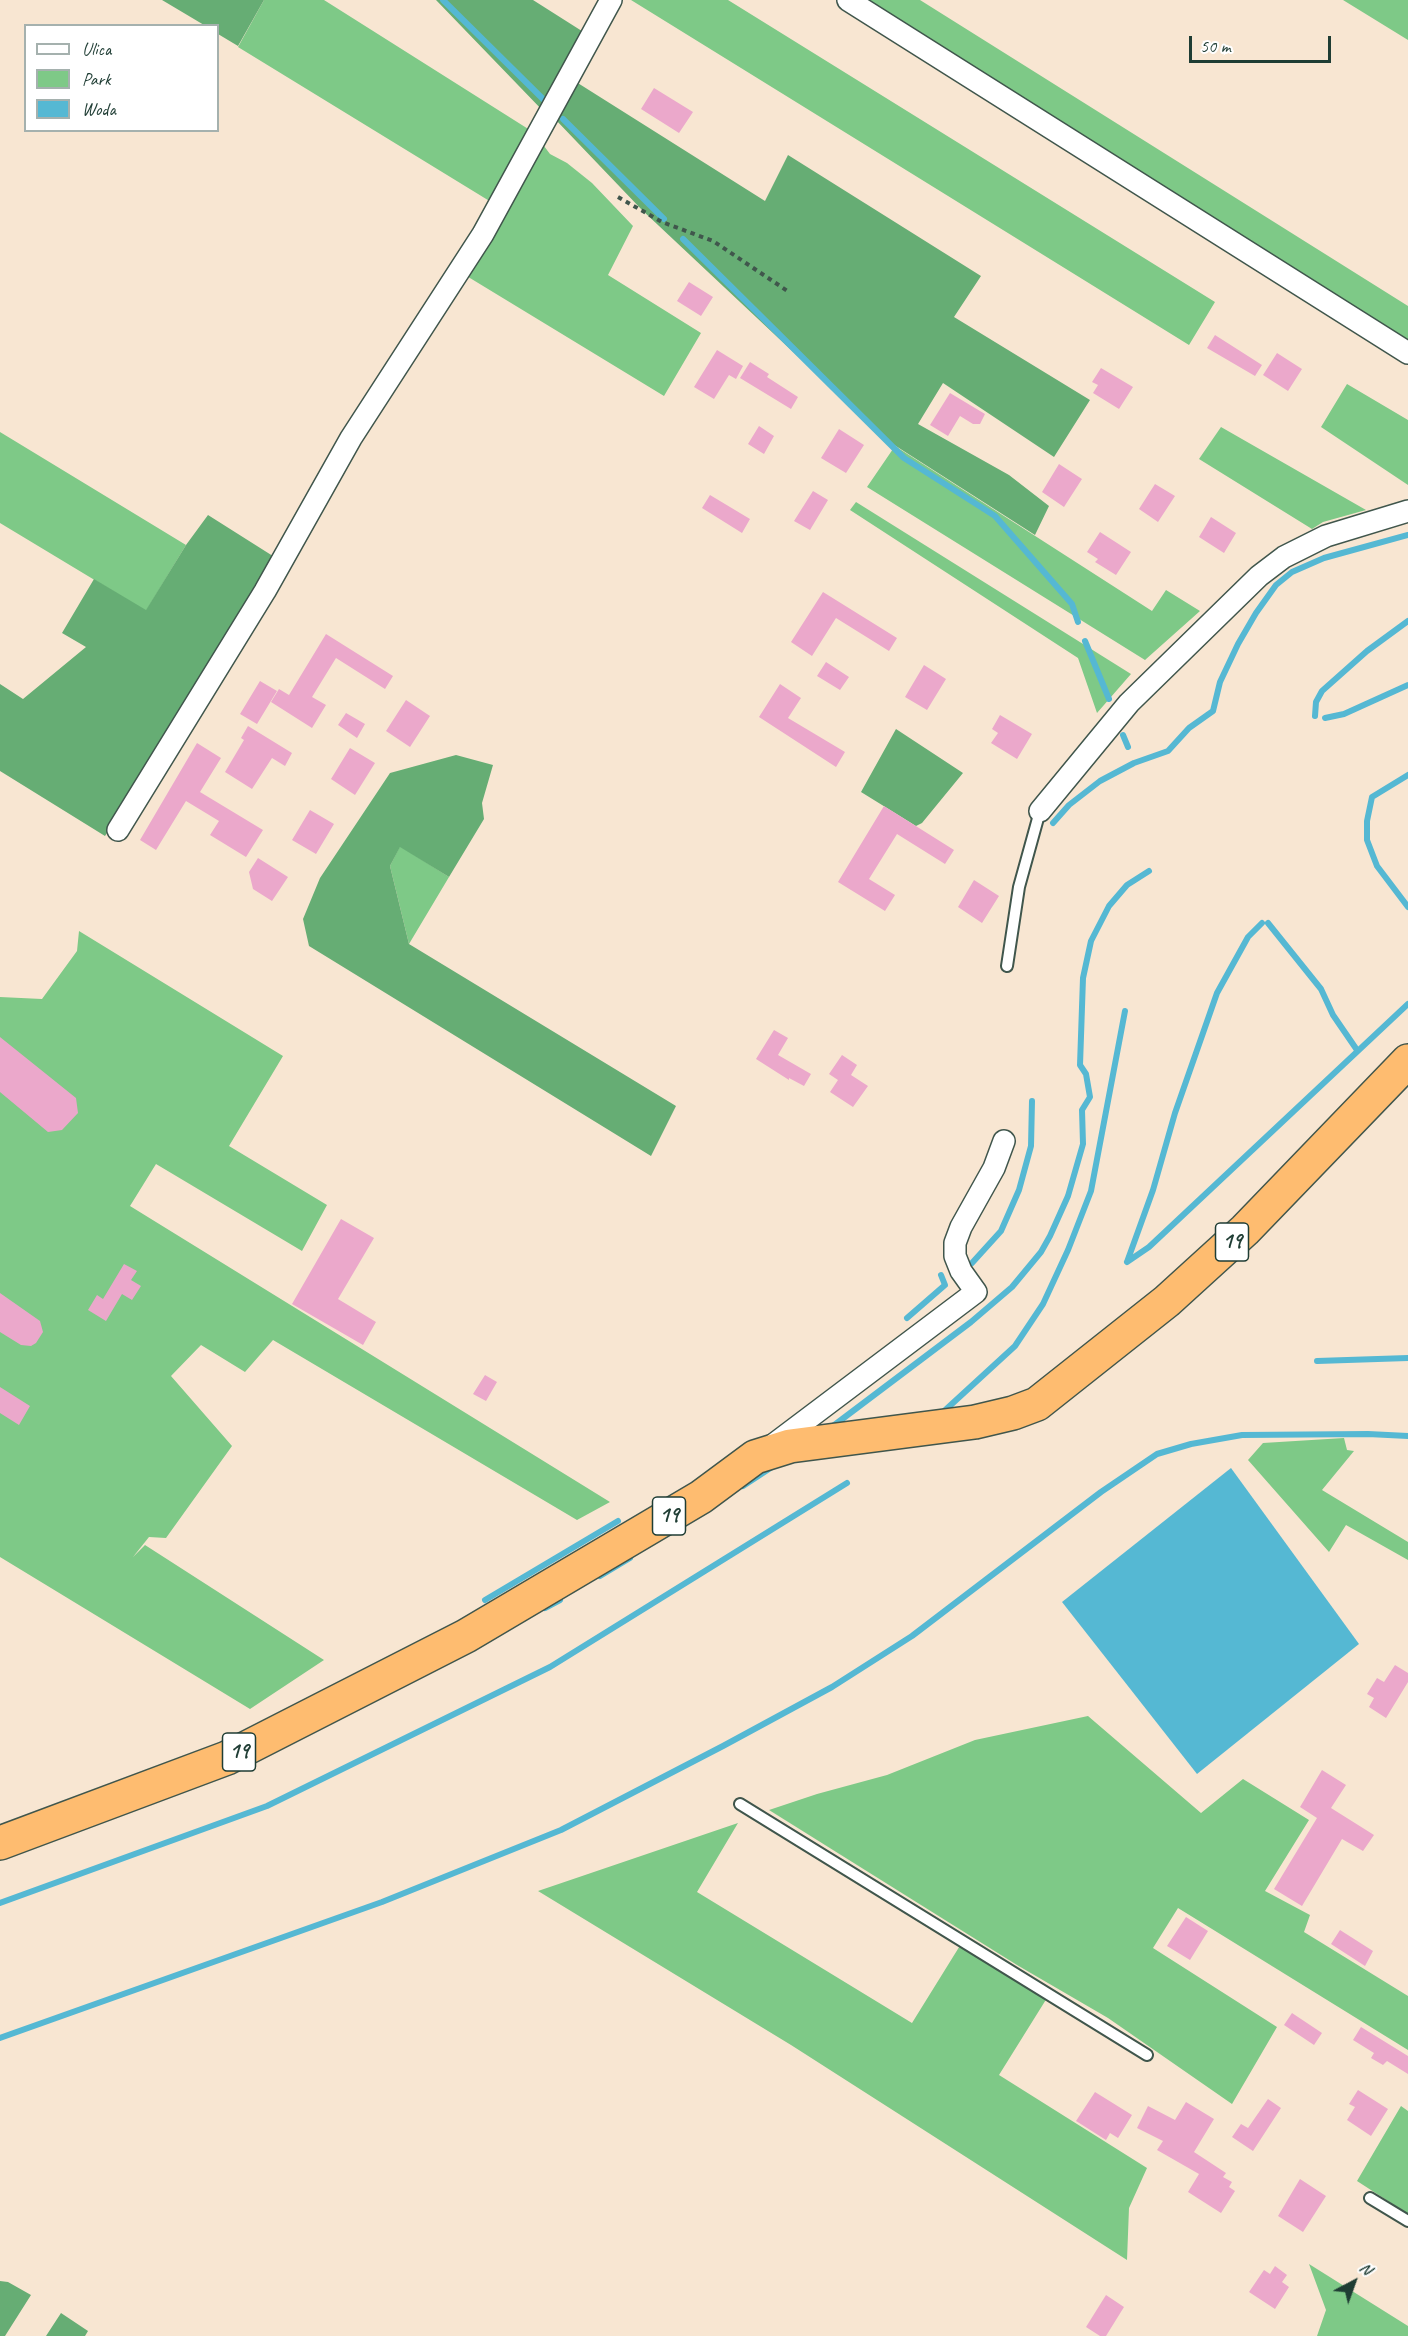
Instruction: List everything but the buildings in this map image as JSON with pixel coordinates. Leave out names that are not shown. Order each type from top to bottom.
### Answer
[{"type":"highway","name":"19","points":[[0,1843],[227,1758],[466,1636],[701,1497],[755,1457],[806,1443],[975,1422],[1013,1413],[1037,1404],[1167,1301],[1245,1230],[1408,1061]]},
{"type":"street","points":[[118,830],[265,591],[351,438],[483,234],[611,0]]},
{"type":"street","points":[[848,0],[1408,353]]},
{"type":"street","points":[[1040,811],[1129,703],[1258,576],[1284,557],[1326,536],[1408,511]]},
{"type":"street","points":[[755,1457],[976,1292],[961,1271],[955,1256],[955,1243],[961,1227],[994,1168],[1004,1141]]},
{"type":"lane","points":[[1007,966],[1019,887],[1040,811]]},
{"type":"lane","points":[[740,1804],[1147,2055]]},
{"type":"lane","points":[[1370,2198],[1408,2221]]},
{"type":"path","points":[[618,197],[662,222],[713,241],[789,292]]},
{"type":"green space","points":[[162,0],[264,0],[238,46],[219,35],[219,24],[202,24]]},
{"type":"green space","points":[[264,0],[324,0],[533,132],[496,205],[238,47]]},
{"type":"green space","points":[[436,0],[533,0],[585,33],[545,113]]},
{"type":"green space","points":[[631,0],[728,0],[1215,302],[1189,345]]},
{"type":"green space","points":[[862,0],[920,0],[1408,306],[1408,344]]},
{"type":"green space","points":[[1343,0],[1408,0],[1408,40]]},
{"type":"green space","points":[[573,80],[765,201],[788,155],[981,276],[954,317],[1090,400],[1054,457],[943,383],[918,424],[1009,475],[1049,506],[1035,535],[888,441],[642,210],[555,119]]},
{"type":"green space","points":[[541,142],[550,154],[567,163],[592,183],[633,226],[608,275],[701,333],[664,396],[465,275]]},
{"type":"green space","points":[[1347,384],[1408,420],[1408,485],[1321,427]]},
{"type":"green space","points":[[1221,427],[1366,510],[1323,522],[1312,529],[1199,459]]},
{"type":"green space","points":[[0,432],[186,545],[146,611],[0,523]]},
{"type":"green space","points":[[895,446],[1152,611],[1166,590],[1200,611],[1145,660],[867,487]]},
{"type":"green space","points":[[856,502],[1131,674],[1097,713],[1078,658],[850,510]]},
{"type":"green space","points":[[208,515],[276,558],[174,729],[105,836],[0,771],[0,684],[23,699],[86,647],[62,633],[94,579],[146,610],[186,545]]},
{"type":"green space","points":[[896,729],[963,773],[922,823],[916,826],[861,792]]},
{"type":"green space","points":[[456,755],[493,765],[482,803],[484,819],[449,877],[400,847],[390,866],[409,944],[676,1106],[651,1156],[309,946],[303,919],[320,878],[390,773]]},
{"type":"green space","points":[[400,846],[449,877],[409,944],[390,866]]},
{"type":"green space","points":[[79,931],[283,1056],[229,1146],[327,1205],[302,1251],[156,1164],[130,1206],[610,1502],[577,1520],[273,1340],[245,1372],[201,1345],[171,1376],[232,1446],[166,1538],[149,1537],[133,1557],[145,1545],[324,1660],[250,1709],[0,1557],[0,997],[42,999],[77,951]]},
{"type":"green space","points":[[1344,1438],[1347,1450],[1354,1451],[1322,1490],[1408,1542],[1408,1560],[1346,1525],[1329,1552],[1248,1460],[1263,1443]]},
{"type":"green space","points":[[1088,1716],[1201,1813],[1243,1779],[1309,1820],[1265,1891],[1310,1915],[1304,1932],[1408,1996],[1408,2050],[1178,1908],[1153,1948],[1277,2027],[1232,2104],[1108,2018],[1017,1965],[769,1810],[887,1775],[975,1740]]},
{"type":"green space","points":[[738,1823],[697,1892],[912,2023],[961,1944],[1047,1998],[999,2075],[1147,2168],[1129,2208],[1127,2260],[791,2045],[538,1891]]},
{"type":"green space","points":[[1401,2106],[1408,2111],[1408,2214],[1357,2181]]},
{"type":"green space","points":[[1309,2264],[1408,2326],[1408,2336],[1317,2336],[1326,2310]]},
{"type":"green space","points":[[0,2281],[8,2282],[31,2295],[5,2336],[0,2336]]},
{"type":"green space","points":[[61,2313],[88,2331],[85,2336],[46,2336]]},
{"type":"water","points":[[1231,1468],[1359,1644],[1197,1774],[1062,1602]]},
{"type":"waterway","points":[[443,0],[544,100]]},
{"type":"waterway","points":[[563,119],[664,219]]},
{"type":"waterway","points":[[683,239],[904,458],[995,516],[1072,604],[1078,622]]},
{"type":"waterway","points":[[1053,823],[1069,805],[1100,781],[1134,763],[1168,751],[1189,728],[1213,711],[1220,682],[1238,644],[1276,585],[1292,572],[1324,558],[1408,535]]},
{"type":"waterway","points":[[1315,716],[1316,702],[1322,691],[1367,651],[1408,621]]},
{"type":"waterway","points":[[1085,641],[1109,699]]},
{"type":"waterway","points":[[1325,718],[1344,714],[1408,685]]},
{"type":"waterway","points":[[1123,735],[1128,747]]},
{"type":"waterway","points":[[1408,775],[1372,797],[1367,821],[1367,840],[1377,866],[1408,907]]},
{"type":"waterway","points":[[833,1426],[971,1322],[1012,1287],[1041,1252],[1068,1196],[1083,1144],[1082,1110],[1090,1097],[1086,1074],[1080,1065],[1083,978],[1091,941],[1109,906],[1127,885],[1149,871]]},
{"type":"waterway","points":[[1127,1262],[1153,1190],[1175,1113],[1217,993],[1248,937],[1262,923]]},
{"type":"waterway","points":[[1268,923],[1321,989],[1333,1015],[1357,1050]]},
{"type":"waterway","points":[[1127,1262],[1149,1247],[1408,1004]]},
{"type":"waterway","points":[[942,1413],[1015,1346],[1043,1304],[1068,1250],[1091,1191],[1125,1011]]},
{"type":"waterway","points":[[972,1263],[1001,1231],[1019,1190],[1031,1146],[1032,1101]]},
{"type":"waterway","points":[[907,1318],[945,1285],[941,1275]]},
{"type":"waterway","points":[[1317,1361],[1408,1358]]},
{"type":"waterway","points":[[0,2038],[382,1902],[561,1830],[832,1687],[912,1636],[1101,1492],[1157,1454],[1191,1444],[1242,1435],[1408,1436]]},
{"type":"waterway","points":[[743,1486],[772,1467]]},
{"type":"waterway","points":[[0,1903],[267,1806],[550,1667],[847,1483]]},
{"type":"waterway","points":[[485,1600],[618,1521]]},
{"type":"waterway","points":[[600,1576],[630,1558]]},
{"type":"waterway","points":[[545,1608],[560,1600]]}]
